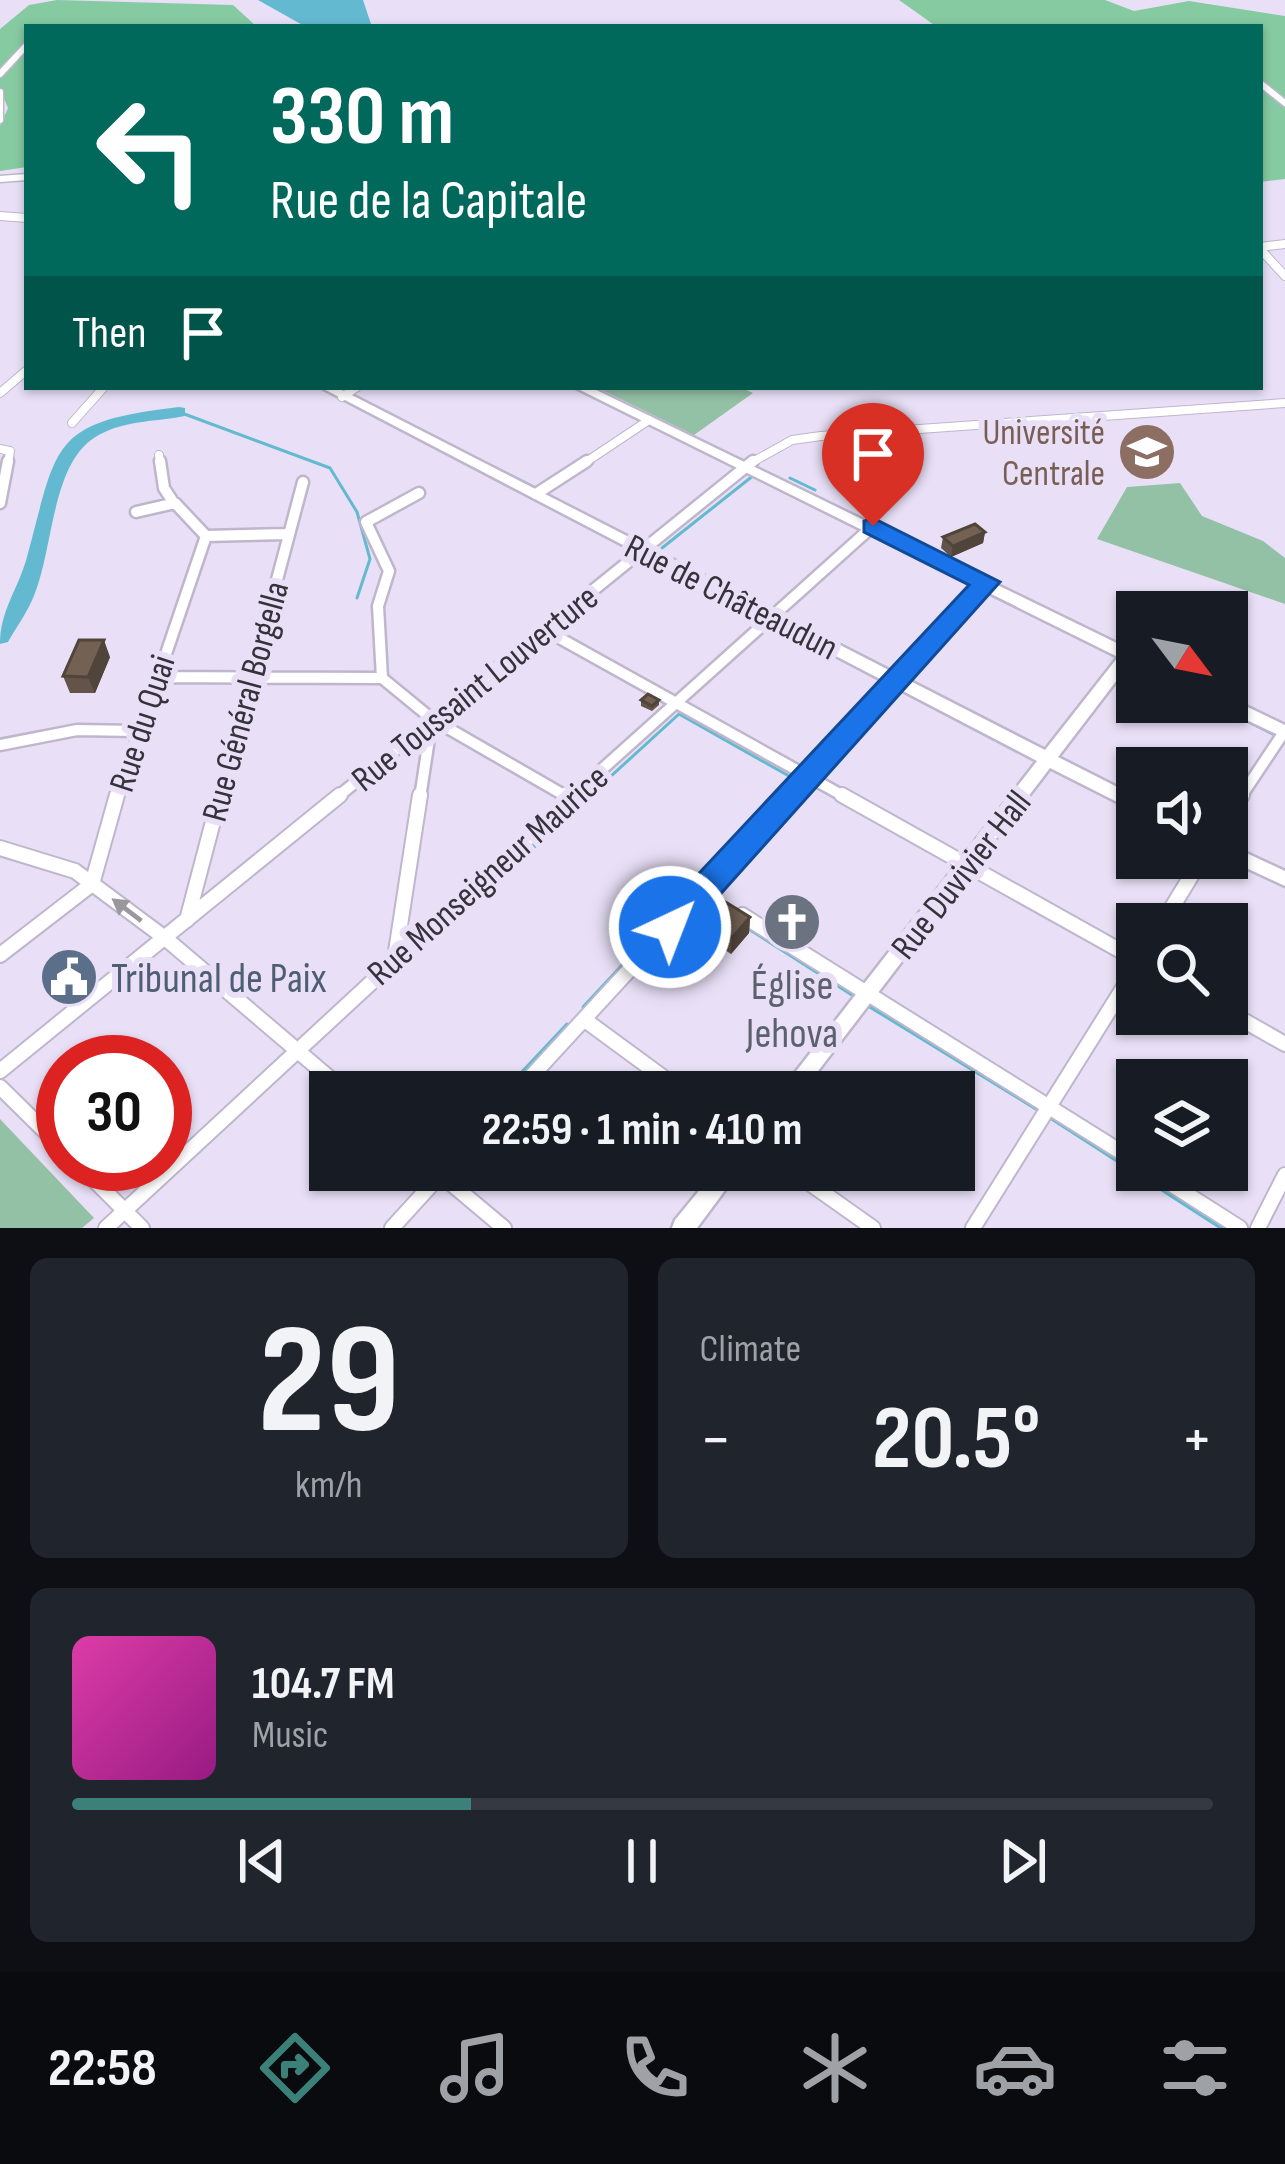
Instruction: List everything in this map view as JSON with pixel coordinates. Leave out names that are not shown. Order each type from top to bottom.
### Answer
[{"type":"street","points":[[0,74],[24,48]]},
{"type":"street","points":[[0,92],[0,120]]},
{"type":"street","points":[[1263,251],[1285,276]]},
{"type":"street","points":[[0,393],[24,373]]},
{"type":"street","points":[[72,423],[101,390]]},
{"type":"street","name":"Rue de Châteaudun","points":[[331,390],[1116,794]]},
{"type":"street","points":[[342,397],[352,390]]},
{"type":"street","points":[[586,390],[1116,648]]},
{"type":"street","name":"Rue Toussaint Louverture","points":[[0,1071],[643,552],[744,465],[792,440],[1285,403]]},
{"type":"street","points":[[536,494],[649,420]]},
{"type":"street","points":[[0,449],[10,451],[0,503]]},
{"type":"street","points":[[160,455],[164,488],[206,536],[287,534]]},
{"type":"street","name":"Rue Général Borgella","points":[[186,921],[302,482]]},
{"type":"street","points":[[382,678],[378,606],[389,571],[366,522],[419,494]]},
{"type":"street","points":[[136,512],[172,502]]},
{"type":"street","name":"Rue Monseigneur Maurice","points":[[106,1228],[394,958],[873,526]]},
{"type":"street","name":"Rue du Quai","points":[[92,884],[136,731],[206,536]]},
{"type":"street","points":[[537,1071],[986,582]]},
{"type":"street","points":[[545,630],[1116,951]]},
{"type":"street","points":[[155,677],[382,678],[431,719],[570,799]]},
{"type":"street","name":"Rue Duvivier Hall","points":[[806,1071],[1116,678]]},
{"type":"street","points":[[1248,714],[1285,732],[1248,787]]},
{"type":"street","points":[[394,958],[431,719]]},
{"type":"street","points":[[0,745],[77,730],[136,731]]},
{"type":"street","points":[[0,848],[76,871],[165,938],[322,1071]]},
{"type":"street","points":[[1248,861],[1285,879]]},
{"type":"street","points":[[0,956],[92,884]]},
{"type":"street","points":[[704,891],[1116,1149]]},
{"type":"street","points":[[973,1228],[1116,998]]},
{"type":"street","points":[[585,1020],[654,1071]]},
{"type":"street","points":[[1248,1023],[1285,1044]]},
{"type":"street","points":[[0,1087],[36,1122]]},
{"type":"street","points":[[1258,1228],[1285,1174]]},
{"type":"street","points":[[104,1191],[142,1228]]},
{"type":"street","points":[[392,1228],[424,1191]]},
{"type":"street","points":[[462,1191],[504,1228]]},
{"type":"street","points":[[683,1228],[712,1191]]},
{"type":"street","points":[[820,1191],[872,1228]]},
{"type":"street","points":[[1182,1191],[1240,1228]]},
{"type":"green space","points":[[57,0],[233,5],[254,24],[24,24],[24,167],[0,171],[0,126],[8,108],[0,89],[0,29],[29,5]]},
{"type":"green space","points":[[899,0],[1105,0],[1134,11],[1189,1],[1285,16],[1285,179],[1263,182],[1263,24],[933,24]]},
{"type":"green space","points":[[602,390],[753,393],[694,435]]},
{"type":"green space","points":[[1180,483],[1202,516],[1263,541],[1285,558],[1285,604],[1097,539],[1127,487]]},
{"type":"green space","points":[[0,1119],[36,1157],[36,1191],[68,1191],[94,1218],[82,1228],[0,1228]]},
{"type":"water","points":[[258,0],[363,0],[371,24],[301,24]]},
{"type":"building","points":[[975,524],[985,532],[953,546],[943,537]]},
{"type":"building","points":[[79,640],[104,640],[88,677],[63,676]]},
{"type":"building","points":[[648,694],[659,700],[652,706],[641,700]]},
{"type":"building","points":[[706,890],[750,917],[732,938],[688,909]]},
{"type":"waterway","points":[[179,412],[330,468],[357,512],[370,559],[357,598]]},
{"type":"waterway","points":[[0,637],[23,598],[37,559],[52,487],[65,458],[87,434],[123,419],[179,412]]},
{"type":"waterway","points":[[453,447],[536,488]]},
{"type":"waterway","points":[[662,548],[754,475]]},
{"type":"waterway","points":[[790,478],[815,490]]},
{"type":"waterway","points":[[587,798],[679,714],[796,780]]},
{"type":"waterway","points":[[1248,722],[1277,736]]},
{"type":"waterway","points":[[397,972],[590,795]]},
{"type":"waterway","points":[[584,1007],[709,873]]},
{"type":"waterway","points":[[747,927],[855,996]]},
{"type":"waterway","points":[[868,1005],[1039,1110]]},
{"type":"waterway","points":[[524,1071],[567,1025]]},
{"type":"waterway","points":[[1047,1115],[1222,1228]]},
{"type":"place","name":"Université Centrale","points":[[1147,452]]},
{"type":"place","name":"Église Jehova","points":[[792,922]]},
{"type":"place","name":"Tribunal de Paix","points":[[69,977]]},
{"type":"route","points":[[670,927],[986,582],[873,526]]}]
